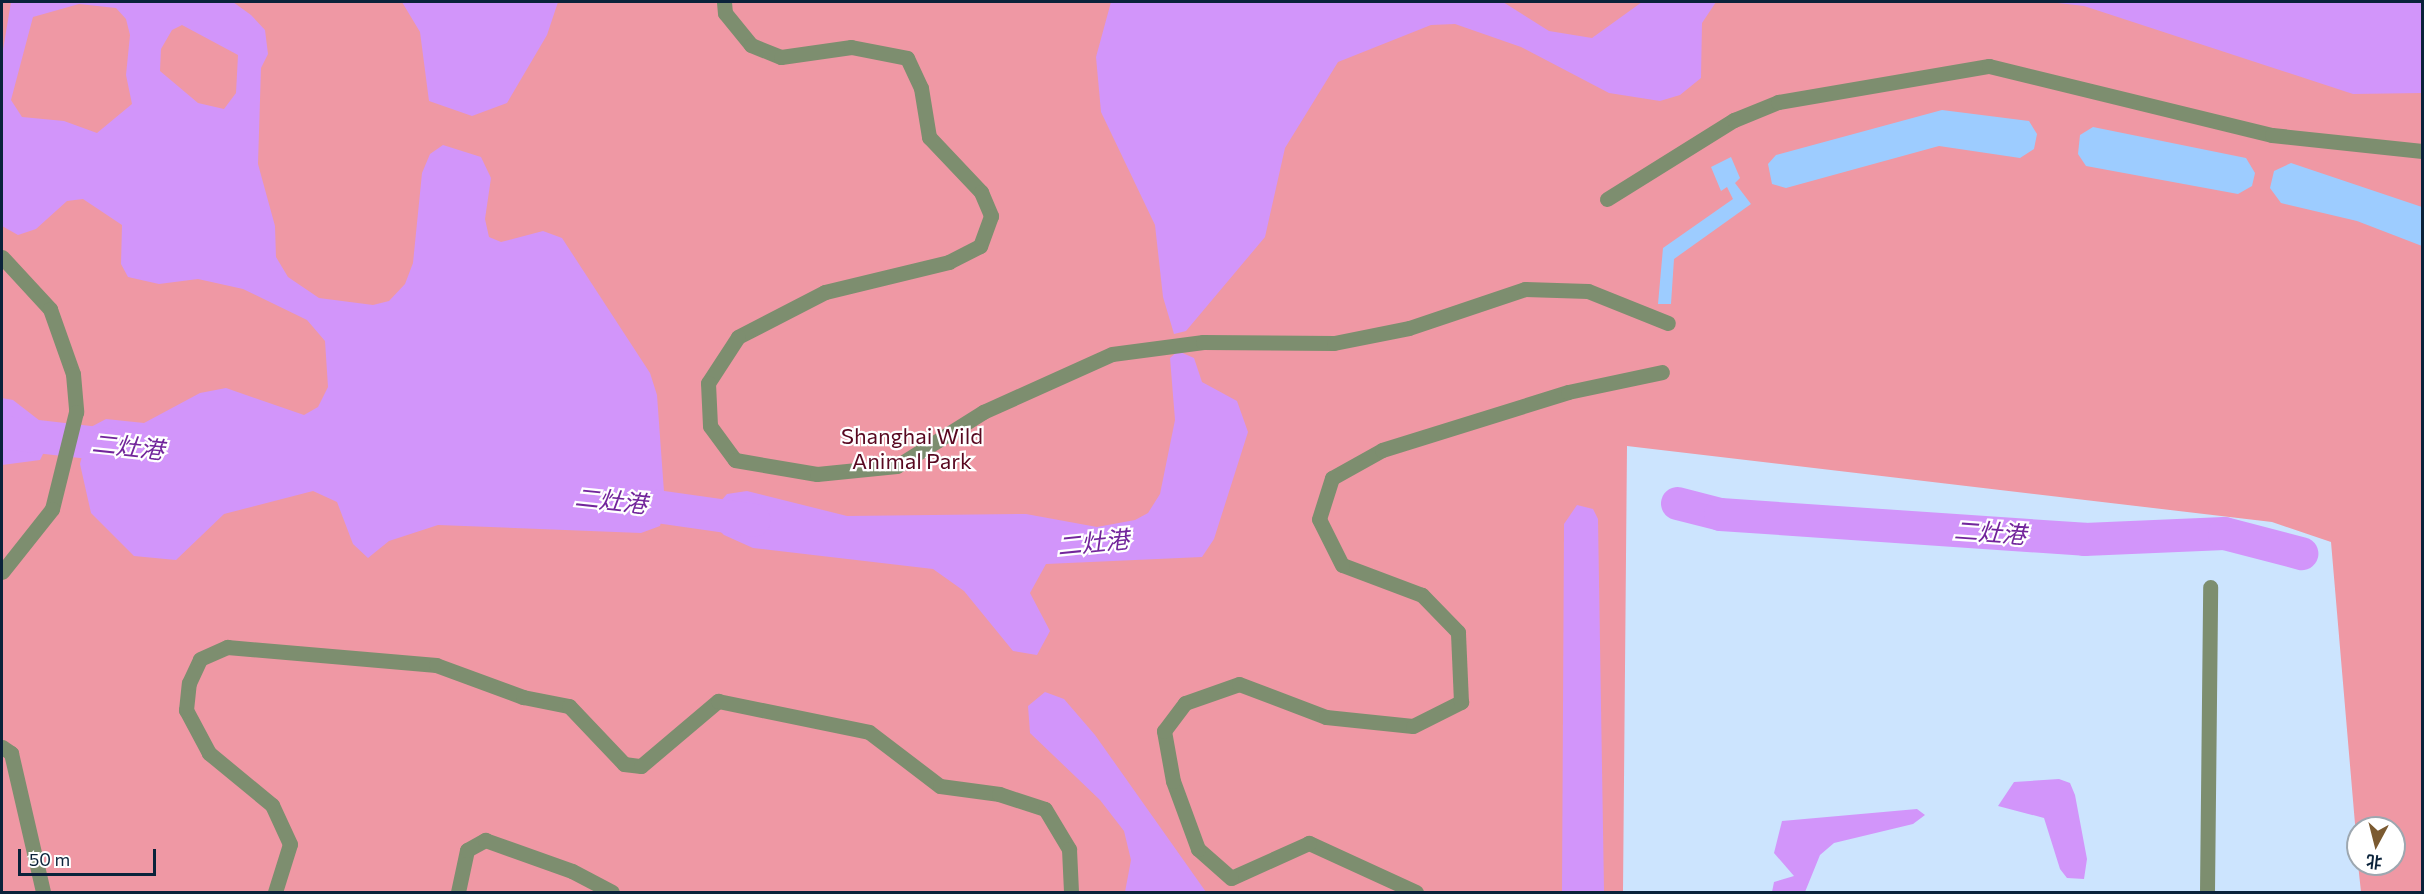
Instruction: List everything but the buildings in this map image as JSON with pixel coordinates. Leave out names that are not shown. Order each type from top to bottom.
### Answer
[{"type":"street","points":[[724,2],[725,13],[751,45],[781,57],[851,47],[907,58],[921,88],[929,137],[981,192],[991,216],[980,246],[949,262],[825,292],[738,337],[708,382],[710,426],[735,460],[817,474],[897,466],[983,412],[1112,354],[1203,342],[1334,343],[1409,328],[1526,289],[1588,291],[1668,323]]},
{"type":"street","points":[[1606,199],[1734,120],[1778,102],[1989,66],[2272,135],[2422,151]]},
{"type":"street","points":[[2,257],[50,309],[73,374],[76,412],[58,493],[52,509],[2,572]]},
{"type":"street","points":[[1416,892],[1309,843],[1231,878],[1198,849],[1173,781],[1164,731],[1185,703],[1239,684],[1326,717],[1413,726],[1461,702],[1458,632],[1422,595],[1342,565],[1319,519],[1332,478],[1393,447],[1568,392],[1662,372]]},
{"type":"street","points":[[2207,892],[2210,587]]},
{"type":"street","points":[[275,892],[290,844],[272,805],[209,753],[186,710],[189,683],[200,659],[227,647],[436,666],[523,697],[569,706],[624,764],[640,766],[718,701],[869,732],[940,786],[999,794],[1045,809],[1069,849],[1071,892]]},
{"type":"street","points":[[2,747],[11,753],[44,892]]},
{"type":"street","points":[[458,892],[467,850],[485,840],[572,871],[612,892]]},
{"type":"green space","name":"Shanghai Wild Animal Park","points":[[2,2],[2422,2],[2422,892],[2361,892],[2359,876],[2406,876],[2406,816],[2354,816],[2331,542],[2272,522],[1627,446],[1623,892],[2,892]]},
{"type":"water","points":[[11,2],[233,2],[251,15],[265,30],[268,54],[261,68],[258,164],[275,226],[276,257],[288,277],[319,298],[373,305],[389,301],[405,284],[413,263],[422,173],[430,154],[443,145],[481,157],[491,178],[485,219],[489,237],[501,242],[543,231],[562,238],[650,373],[657,395],[665,506],[660,526],[641,533],[438,525],[389,541],[368,558],[353,544],[337,502],[313,491],[224,514],[176,560],[134,556],[91,513],[80,464],[89,428],[106,419],[144,423],[200,393],[226,388],[304,415],[318,407],[328,387],[325,341],[307,320],[243,289],[198,279],[159,284],[128,277],[121,264],[122,225],[83,199],[67,201],[36,229],[18,235],[2,226],[2,56]],"holes":[[[79,4],[116,8],[126,19],[130,35],[126,75],[132,104],[97,133],[64,121],[22,117],[11,100],[33,17]],[[182,25],[238,55],[236,93],[224,109],[198,103],[160,71],[161,49],[172,30]]]},
{"type":"water","points":[[402,2],[558,2],[547,35],[507,103],[472,116],[429,101],[420,32]]},
{"type":"water","points":[[1111,2],[1503,2],[1549,31],[1592,38],[1642,2],[1716,2],[1702,23],[1701,78],[1680,95],[1660,101],[1609,93],[1521,47],[1455,24],[1431,25],[1338,62],[1285,148],[1265,237],[1186,331],[1174,334],[1163,297],[1155,225],[1101,112],[1096,57]]},
{"type":"water","points":[[2049,2],[2422,2],[2422,93],[2353,94],[2084,6]]},
{"type":"water","points":[[1178,351],[1194,358],[1202,382],[1237,401],[1248,432],[1214,539],[1202,557],[1046,564],[1030,593],[1050,631],[1037,655],[1013,651],[964,591],[933,569],[753,548],[724,535],[706,518],[727,494],[747,491],[847,516],[1026,514],[1097,527],[1135,520],[1148,513],[1160,494],[1175,420],[1170,358]]},
{"type":"water","points":[[2,398],[13,400],[44,424],[50,440],[40,460],[2,465]]},
{"type":"water","points":[[1577,505],[1593,509],[1598,519],[1604,892],[1562,892],[1564,524]]},
{"type":"water","points":[[1045,692],[1064,699],[1095,735],[1206,892],[1125,892],[1131,860],[1124,831],[1100,800],[1030,733],[1028,706]]},
{"type":"water","points":[[2059,779],[2070,783],[2075,795],[2087,859],[2084,879],[2067,878],[2060,869],[2044,818],[1998,806],[2014,782]]},
{"type":"water","points":[[1917,809],[1925,815],[1913,824],[1834,843],[1820,855],[1805,892],[1772,892],[1774,882],[1794,876],[1774,853],[1782,821]]},
{"type":"waterway","name":"二灶港","points":[[2,432],[125,446]]},
{"type":"waterway","name":"二灶港","points":[[621,501],[754,520]]},
{"type":"waterway","name":"二灶港","points":[[1677,503],[1720,514],[2084,539],[2224,533],[2301,553]]}]
